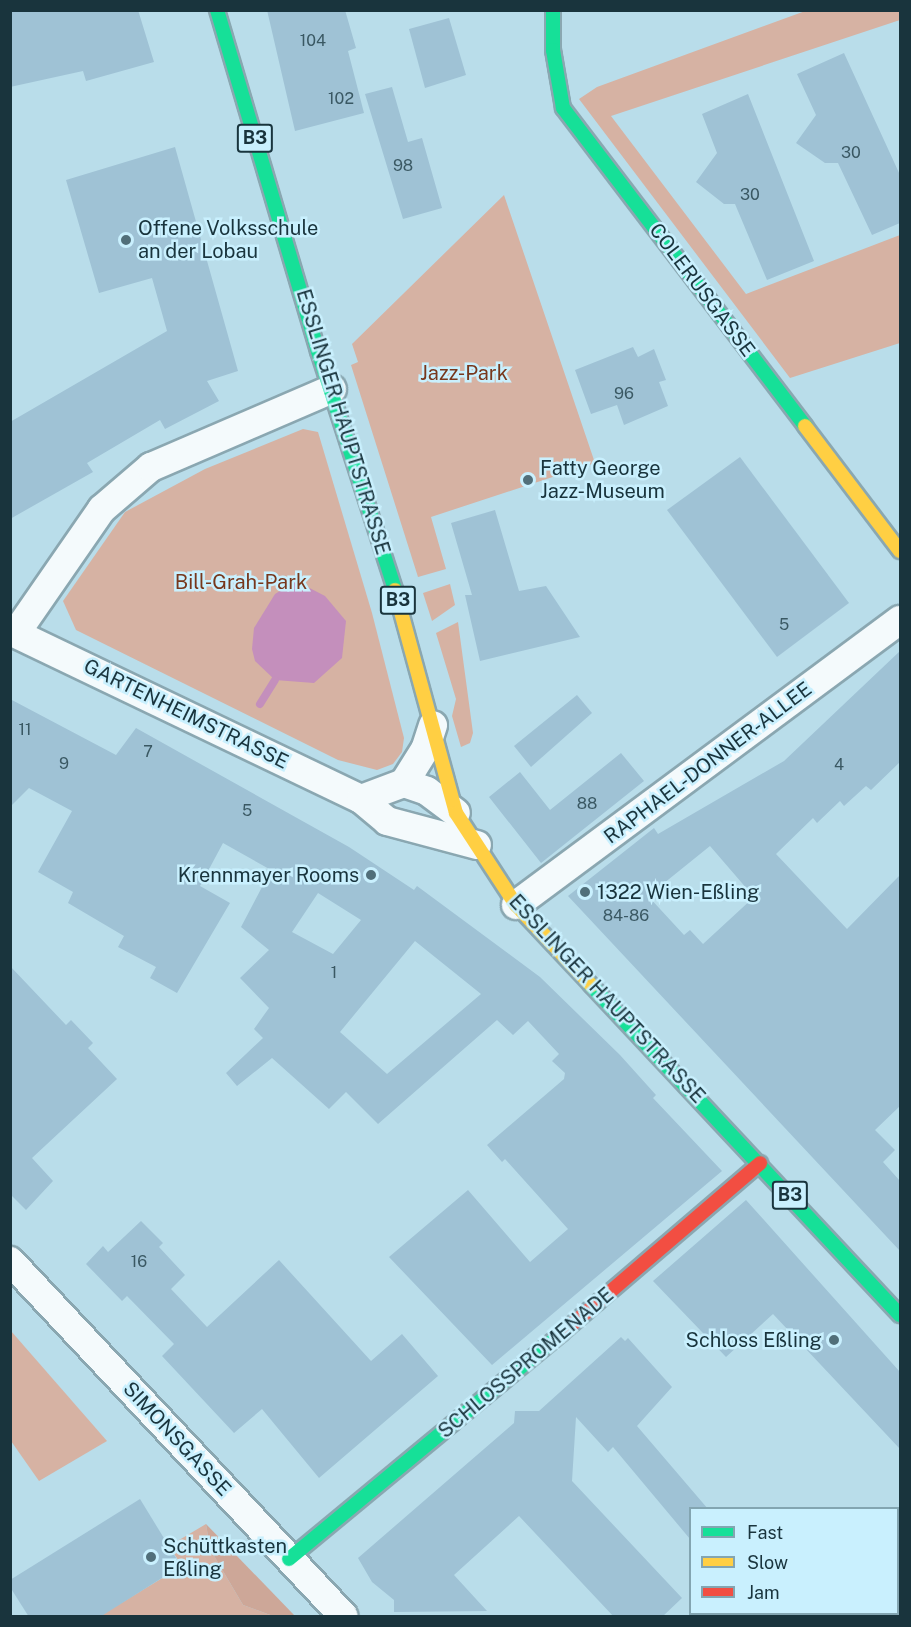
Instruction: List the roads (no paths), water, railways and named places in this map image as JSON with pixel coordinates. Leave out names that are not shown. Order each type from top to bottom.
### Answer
[{"type":"main road","name":"ESSLINGER HAUPTSTRASSE","points":[[217,10],[408,630],[456,813],[516,905],[900,1315]]},
{"type":"main road","name":"COLERUSGASSE","points":[[553,10],[553,50],[563,108],[900,551]]},
{"type":"main road","name":"SCHLOSSPROMENADE","points":[[289,1559],[602,1300],[760,1163]]},
{"type":"street","points":[[13,632],[102,509],[151,467],[332,389]]},
{"type":"street","name":"RAPHAEL-DONNER-ALLEE","points":[[516,905],[900,620]]},
{"type":"street","name":"GARTENHEIMSTRASSE","points":[[13,632],[361,799],[393,823],[477,845]]},
{"type":"street","points":[[361,799],[404,783],[425,750],[433,725]]},
{"type":"street","points":[[404,783],[427,790],[456,813]]},
{"type":"street","name":"SIMONSGASSE","points":[[10,1261],[343,1617]]},
{"type":"waterway","points":[[260,704],[275,680]]},
{"type":"place","name":"Offene Volksschule an der Lobau","points":[[126,240]]},
{"type":"place","name":"Fatty George Jazz-Museum","points":[[528,480]]},
{"type":"place","name":"Krennmayer Rooms","points":[[371,875]]},
{"type":"place","name":"1322 Wien-Eßling","points":[[585,892]]},
{"type":"place","name":"Schloss Eßling","points":[[834,1340]]},
{"type":"place","name":"Schüttkasten Eßling","points":[[151,1557]]},
{"type":"park label","name":"Jazz-Park","points":[[464,373]]},
{"type":"park label","name":"Bill-Grah-Park","points":[[241,582]]}]
